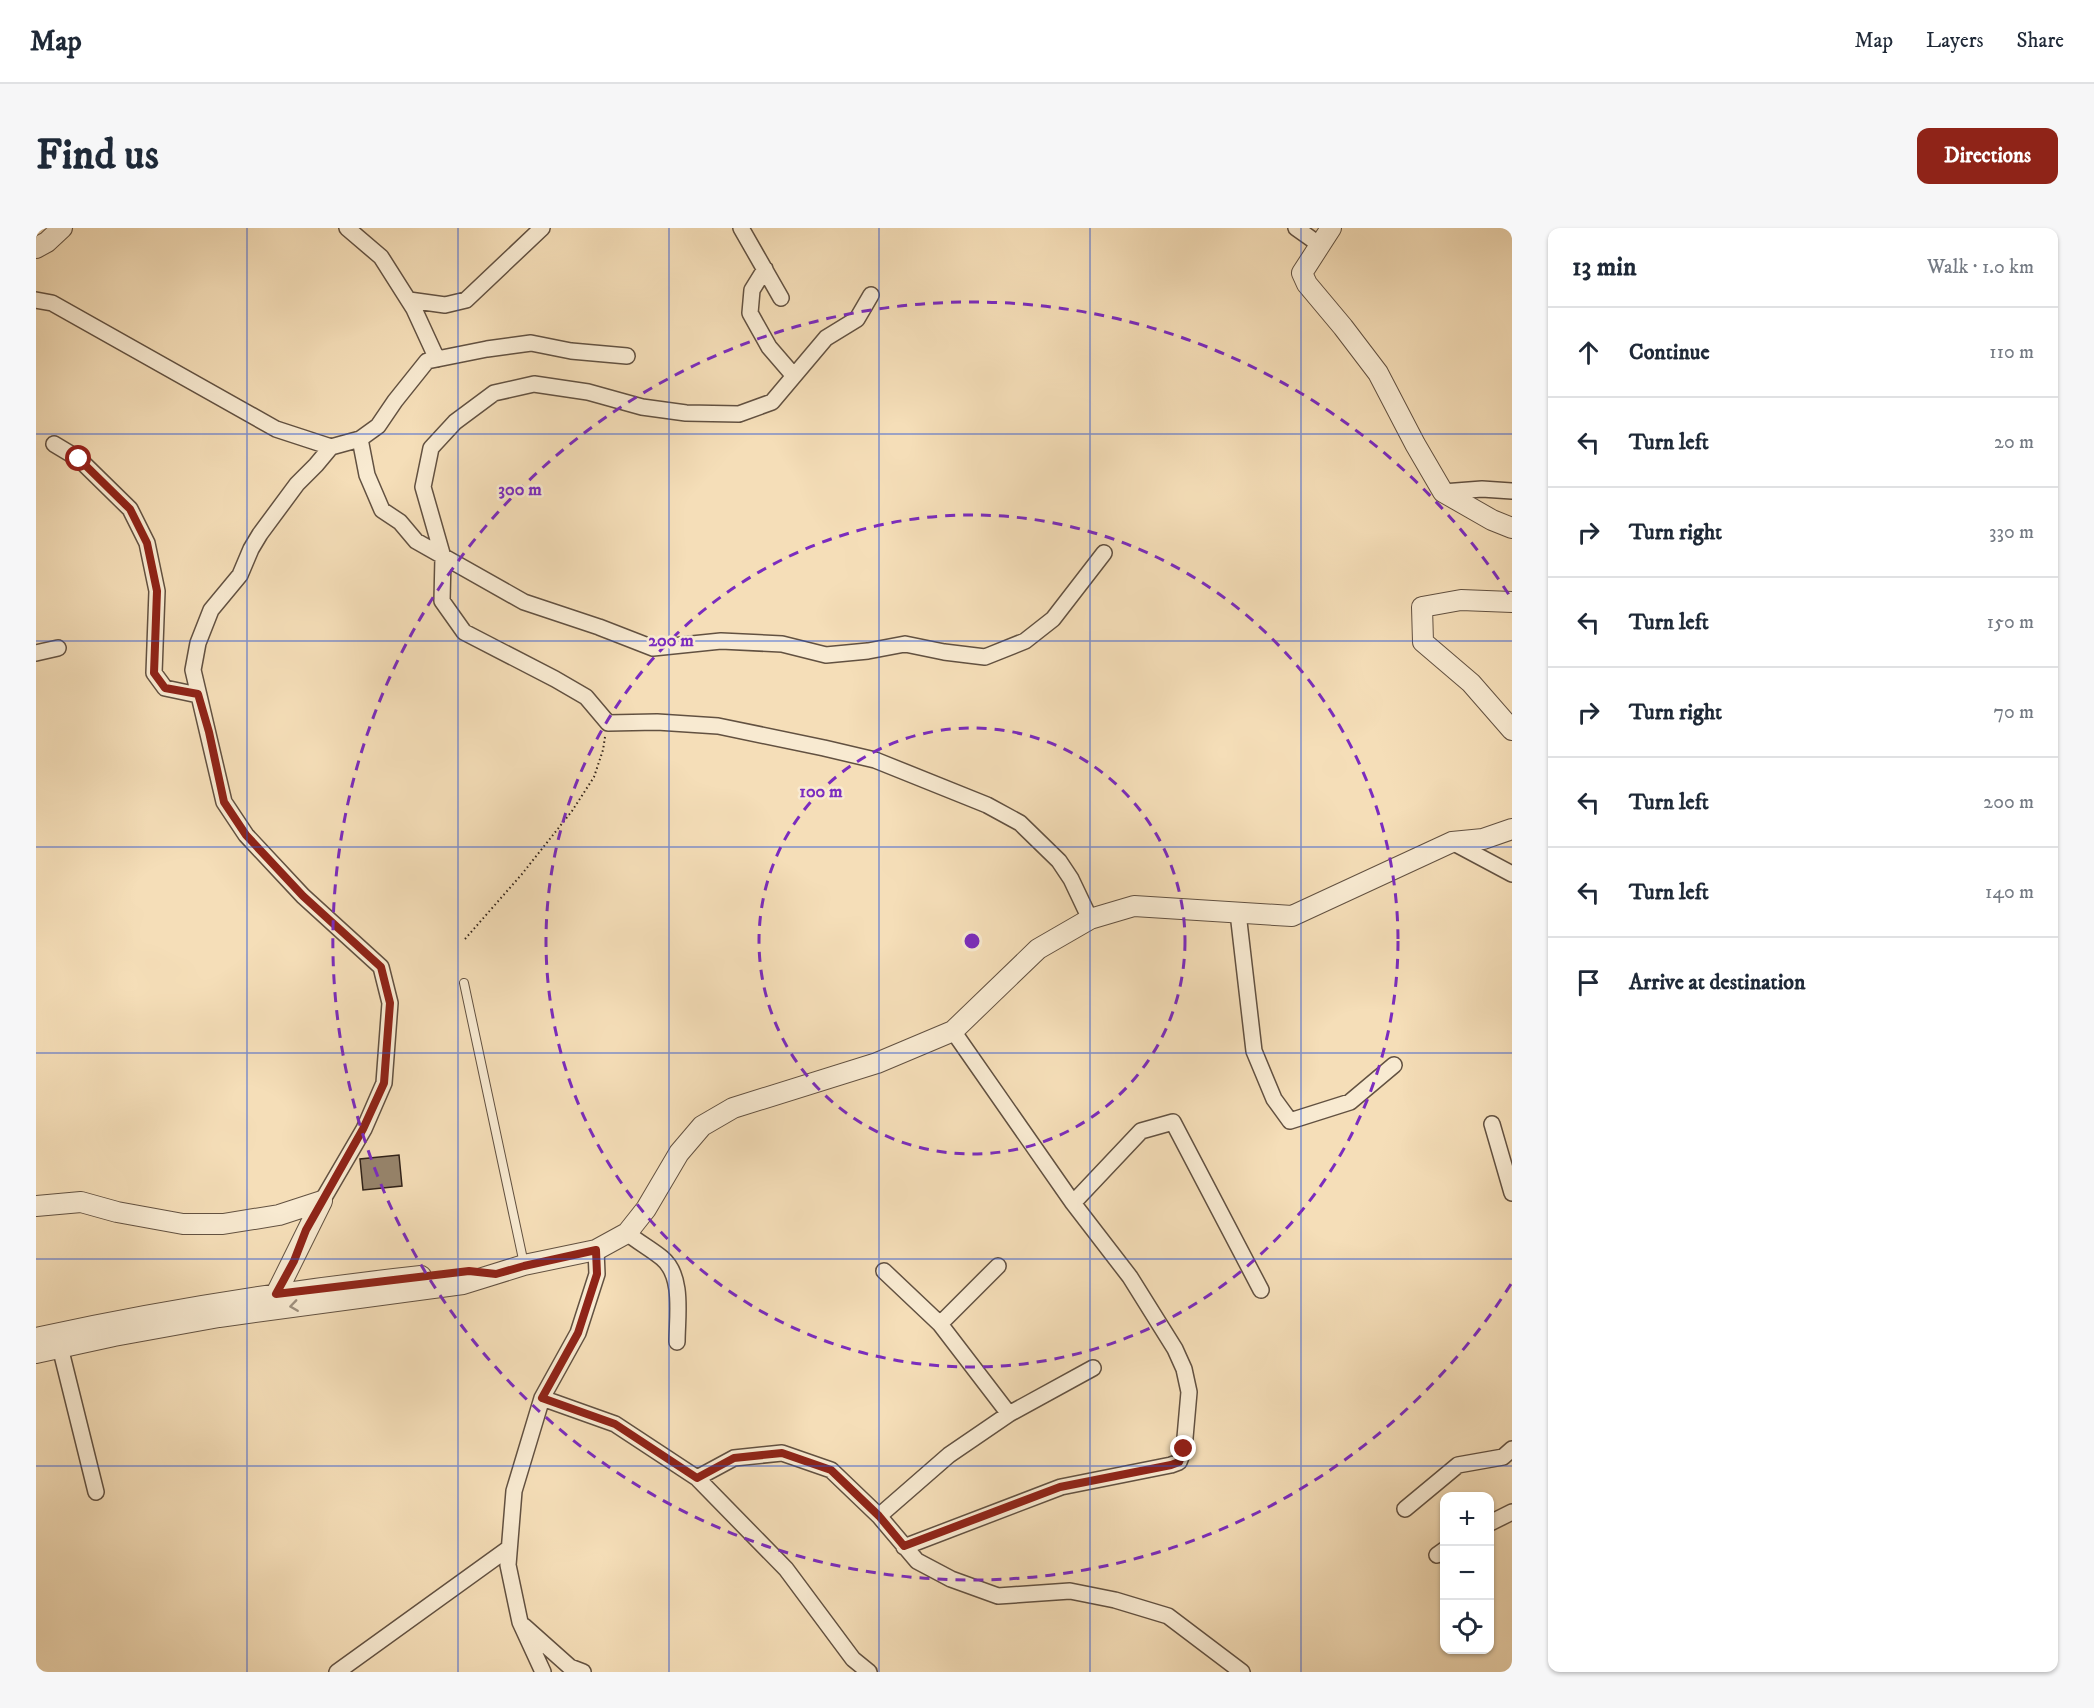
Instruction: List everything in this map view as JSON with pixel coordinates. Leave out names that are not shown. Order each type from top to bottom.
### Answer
[{"type":"street","points":[[36,248],[47,242],[62,228]]},
{"type":"street","points":[[347,228],[381,257],[409,300],[437,359]]},
{"type":"street","points":[[409,300],[445,305],[466,300],[542,228]]},
{"type":"street","points":[[741,228],[781,298]]},
{"type":"street","points":[[1296,228],[1320,245]]},
{"type":"street","points":[[1331,228],[1302,273],[1307,284],[1378,373],[1443,492],[1492,520],[1512,528]]},
{"type":"street","points":[[765,269],[752,290],[750,313],[769,347],[794,376]]},
{"type":"street","points":[[871,296],[857,319],[826,338],[772,402],[738,414],[686,413],[642,407],[588,392],[534,384],[494,393],[455,422],[431,448],[423,487],[442,557],[442,601],[464,632],[586,697],[608,723],[657,722],[718,726],[824,748],[875,760],[987,805],[1020,823],[1059,861],[1071,879],[1090,919]]},
{"type":"street","points":[[36,300],[52,303],[276,429],[331,447],[360,439],[378,426],[427,361],[531,343],[571,351],[627,356]]},
{"type":"street","points":[[360,439],[367,474],[382,510],[400,522],[416,541],[524,602],[653,648],[721,641],[782,644],[826,655],[868,651],[905,644],[984,657],[1025,641],[1053,619],[1104,553]]},
{"type":"street","points":[[54,444],[79,459],[130,509],[147,543],[157,591],[154,673],[165,688],[198,694]]},
{"type":"street","points":[[276,1294],[322,1201],[363,1129],[384,1083],[390,1003],[381,967],[303,896],[246,835],[224,802],[193,670],[198,643],[211,610],[240,575],[256,542],[297,484],[331,447]]},
{"type":"street","points":[[1443,492],[1482,489],[1512,491]]},
{"type":"street","points":[[1512,602],[1461,600],[1422,607],[1423,642],[1471,683],[1512,730]]},
{"type":"street","points":[[36,653],[58,648]]},
{"type":"street","points":[[36,1338],[463,1284],[524,1266],[596,1250],[627,1233],[646,1209],[679,1153],[702,1126],[734,1108],[877,1063],[953,1031],[1038,949],[1090,919],[1134,906],[1292,916],[1452,842],[1483,839],[1512,829]]},
{"type":"street","points":[[1452,842],[1512,874]]},
{"type":"street","points":[[1238,913],[1254,1051],[1274,1099],[1290,1121],[1350,1102],[1394,1065]]},
{"type":"street","points":[[904,1546],[1060,1487],[1179,1462],[1184,1449],[1189,1392],[1184,1369],[1175,1349],[1130,1276],[1073,1203],[953,1031]]},
{"type":"street","points":[[1073,1203],[1141,1131],[1173,1122],[1261,1290]]},
{"type":"street","points":[[1492,1124],[1512,1193]]},
{"type":"street","points":[[36,1206],[81,1202],[117,1212],[183,1224],[223,1224],[279,1215],[322,1201]]},
{"type":"street","points":[[627,1233],[663,1258],[670,1267],[675,1281],[677,1342]]},
{"type":"street","points":[[543,1672],[520,1622],[508,1565],[514,1491],[542,1398],[578,1333],[597,1274],[596,1250]]},
{"type":"street","points":[[940,1324],[998,1266]]},
{"type":"street","points":[[36,1353],[132,1325],[276,1294],[469,1271],[496,1274]]},
{"type":"street","points":[[884,1271],[940,1324],[1009,1414]]},
{"type":"street","points":[[60,1347],[96,1492]]},
{"type":"street","points":[[879,1516],[949,1455],[1009,1414],[1093,1368]]},
{"type":"street","points":[[542,1398],[615,1424],[697,1478],[786,1569],[853,1659],[869,1672]]},
{"type":"street","points":[[1405,1509],[1458,1465],[1503,1457],[1512,1449]]},
{"type":"street","points":[[697,1478],[734,1458],[782,1453],[831,1470],[879,1516],[917,1561],[951,1580],[998,1596],[1070,1591],[1115,1600],[1168,1616],[1242,1672]]},
{"type":"street","points":[[1494,1521],[1512,1512]]},
{"type":"street","points":[[337,1672],[509,1548]]},
{"type":"street","points":[[520,1622],[570,1667],[583,1672]]},
{"type":"lane","points":[[464,984],[524,1266]]},
{"type":"path","points":[[465,939],[522,874],[572,811],[594,777],[603,750],[608,723]]},
{"type":"building","points":[[399,1155],[402,1186],[363,1190],[360,1159]]},
{"type":"route","points":[[79,459],[130,509],[147,543],[157,591],[154,673],[165,688],[198,694],[209,732],[224,802],[246,835],[303,896],[381,967],[390,1003],[384,1083],[363,1129],[306,1230],[294,1261],[276,1294],[469,1271],[496,1274],[596,1250],[597,1274],[578,1333],[542,1398],[615,1424],[697,1478],[734,1458],[782,1453],[831,1470],[879,1516],[904,1546],[1060,1487],[1171,1465],[1179,1462],[1184,1449]]}]
